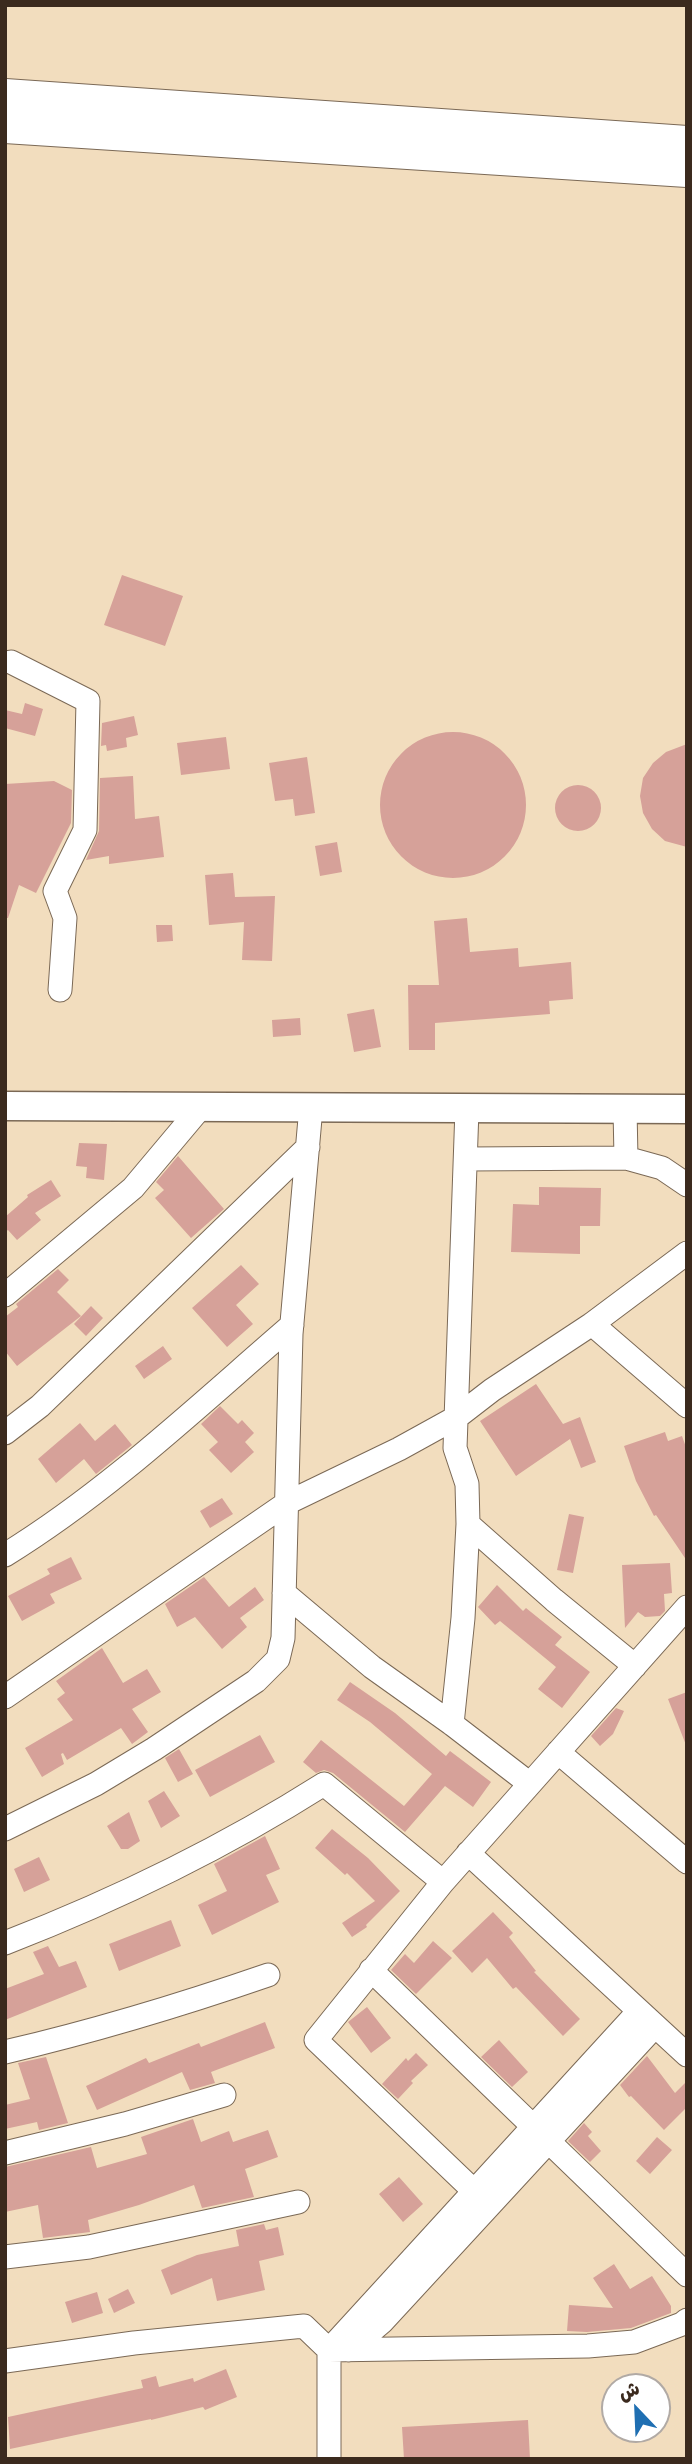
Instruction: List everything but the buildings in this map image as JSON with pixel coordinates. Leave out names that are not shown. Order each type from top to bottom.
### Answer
[{"type":"main road","points":[[5,95],[687,142]]},
{"type":"main road","points":[[5,127],[687,171]]},
{"type":"street","points":[[7,667],[88,702],[85,830],[55,891],[65,918],[60,990]]},
{"type":"street","points":[[5,1106],[687,1109]]},
{"type":"street","points":[[5,1295],[133,1188],[201,1107]]},
{"type":"street","points":[[5,1829],[96,1784],[154,1749],[256,1681],[278,1659],[283,1638],[292,1325],[311,1107]]},
{"type":"street","points":[[452,1724],[463,1618],[468,1524],[467,1484],[455,1448],[467,1109]]},
{"type":"street","points":[[625,1109],[626,1157]]},
{"type":"street","points":[[5,1433],[40,1406],[308,1147]]},
{"type":"street","points":[[467,1159],[626,1157],[662,1168],[687,1185]]},
{"type":"street","points":[[5,1697],[287,1503],[400,1449],[457,1417],[492,1390],[592,1324],[687,1253]]},
{"type":"street","points":[[592,1324],[687,1406]]},
{"type":"street","points":[[5,1555],[47,1529],[142,1455],[292,1325]]},
{"type":"street","points":[[468,1524],[554,1600],[635,1666]]},
{"type":"street","points":[[284,1593],[372,1667],[530,1784]]},
{"type":"street","points":[[474,2191],[316,2040],[443,1882],[687,1607]]},
{"type":"street","points":[[558,1752],[687,1862]]},
{"type":"street","points":[[5,1943],[81,1913],[169,1871],[282,1810],[324,1784],[443,1882]]},
{"type":"street","points":[[468,1853],[687,2055]]},
{"type":"street","points":[[371,1970],[687,2275]]},
{"type":"street","points":[[5,2052],[94,2031],[182,2005],[268,1975]]},
{"type":"street","points":[[339,2350],[382,2322],[541,2134],[647,2019]]},
{"type":"street","points":[[5,2152],[125,2124],[224,2095]]},
{"type":"street","points":[[328,2459],[339,2350],[474,2191],[541,2134]]},
{"type":"street","points":[[5,2257],[89,2247],[298,2202]]},
{"type":"street","points":[[5,2361],[134,2343],[304,2326],[339,2350],[588,2346],[634,2343],[687,2320]]}]
